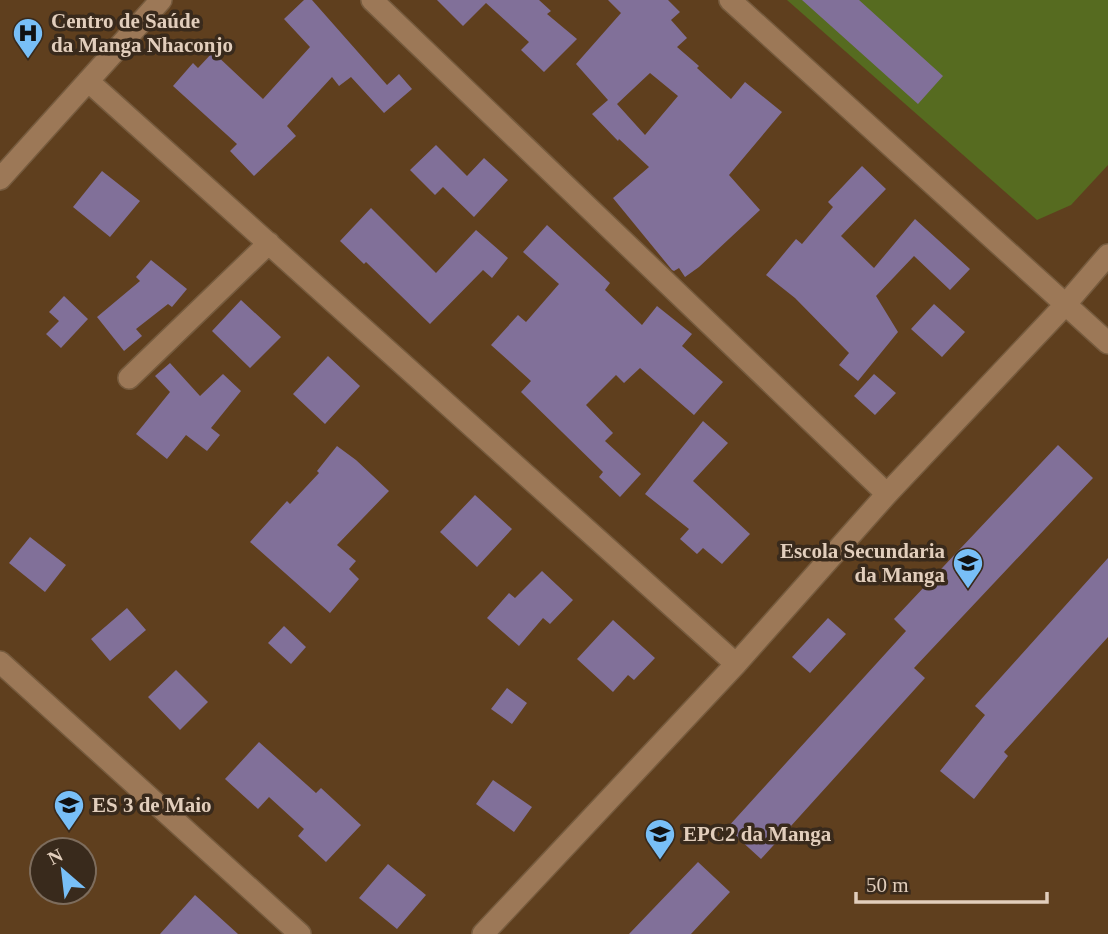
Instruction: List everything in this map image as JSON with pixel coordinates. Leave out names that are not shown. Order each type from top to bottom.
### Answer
[{"type":"street","points":[[0,179],[161,0]]},
{"type":"street","points":[[372,0],[887,494]]},
{"type":"street","points":[[730,0],[1108,343]]},
{"type":"street","points":[[88,81],[736,664]]},
{"type":"street","points":[[129,378],[269,243]]},
{"type":"street","points":[[483,934],[736,664],[887,494],[1108,255]]},
{"type":"street","points":[[0,662],[300,934]]},
{"type":"green space","points":[[787,0],[1108,0],[1108,165],[1071,205],[1037,220]]},
{"type":"building","points":[[304,0],[312,0],[387,85],[399,74],[412,89],[384,113],[351,77],[339,86],[332,77],[287,126],[296,136],[254,176],[230,151],[237,144],[173,86],[193,63],[198,68],[213,52],[263,99],[310,47],[284,19]]},
{"type":"building","points":[[437,0],[539,0],[551,11],[547,14],[577,39],[544,72],[521,50],[529,42],[486,3],[463,26]]},
{"type":"building","points":[[608,0],[668,0],[680,12],[671,20],[687,38],[677,47],[699,66],[697,68],[731,99],[745,82],[782,112],[729,175],[760,210],[685,277],[679,268],[672,270],[613,198],[649,167],[592,114],[608,100],[576,64],[621,13]],"holes":[[[650,73],[678,96],[645,135],[617,104]]]},
{"type":"building","points":[[802,0],[859,0],[943,76],[918,104]]},
{"type":"building","points":[[436,145],[467,176],[484,158],[508,180],[474,217],[443,187],[435,195],[410,170]]},
{"type":"building","points":[[862,166],[886,189],[841,236],[874,268],[915,219],[970,269],[950,290],[914,256],[876,296],[898,332],[858,381],[839,365],[849,353],[795,298],[766,275],[796,239],[802,244],[833,207],[828,202]]},
{"type":"building","points":[[102,171],[140,201],[110,237],[73,207]]},
{"type":"building","points":[[371,208],[436,273],[476,230],[508,258],[492,278],[483,270],[430,324],[366,262],[364,264],[340,241]]},
{"type":"building","points":[[547,225],[610,283],[605,290],[642,325],[657,306],[692,334],[682,346],[723,382],[694,415],[640,368],[624,383],[616,375],[586,405],[613,433],[605,441],[641,474],[620,497],[599,477],[603,472],[521,392],[531,381],[491,345],[518,315],[526,322],[559,284],[523,252]]},
{"type":"building","points":[[151,260],[187,289],[172,307],[168,304],[136,329],[142,336],[124,351],[97,317],[140,281],[136,277]]},
{"type":"building","points":[[64,296],[88,319],[61,348],[46,334],[59,321],[49,312]]},
{"type":"building","points":[[241,300],[281,337],[250,368],[212,331]]},
{"type":"building","points":[[934,304],[965,332],[942,357],[911,329]]},
{"type":"building","points":[[328,356],[360,386],[325,424],[293,394]]},
{"type":"building","points":[[170,363],[200,396],[223,374],[241,391],[211,428],[220,435],[207,451],[186,435],[167,459],[136,434],[170,392],[155,376]]},
{"type":"building","points":[[874,374],[896,393],[875,415],[854,396]]},
{"type":"building","points":[[703,421],[728,443],[693,481],[750,534],[722,564],[703,548],[697,554],[680,539],[689,529],[645,494]]},
{"type":"building","points":[[1058,445],[1093,478],[914,668],[925,678],[761,859],[727,828],[906,631],[894,619]]},
{"type":"building","points":[[337,446],[389,491],[337,545],[356,561],[349,569],[359,579],[330,613],[250,542],[287,501],[290,504],[319,473],[317,471]]},
{"type":"building","points":[[475,495],[512,529],[477,567],[440,532]]},
{"type":"building","points":[[30,537],[66,565],[45,592],[9,563]]},
{"type":"building","points":[[1108,558],[1108,637],[1004,752],[1008,756],[974,799],[940,771],[985,715],[975,706]]},
{"type":"building","points":[[542,571],[573,600],[550,624],[543,618],[519,646],[487,618],[509,593],[515,598]]},
{"type":"building","points":[[127,608],[146,630],[110,661],[91,639]]},
{"type":"building","points":[[828,618],[846,634],[810,673],[792,657]]},
{"type":"building","points":[[613,620],[655,658],[634,680],[628,675],[613,692],[577,659]]},
{"type":"building","points":[[284,626],[306,647],[291,664],[268,643]]},
{"type":"building","points":[[176,670],[208,702],[180,730],[148,697]]},
{"type":"building","points":[[507,688],[527,703],[512,724],[491,709]]},
{"type":"building","points":[[259,742],[316,793],[321,788],[361,825],[326,862],[298,836],[304,829],[269,797],[258,809],[225,779]]},
{"type":"building","points":[[493,780],[532,807],[514,832],[476,804]]},
{"type":"building","points":[[698,862],[730,892],[691,934],[629,934]]},
{"type":"building","points":[[388,864],[426,895],[397,929],[359,898]]},
{"type":"building","points":[[195,895],[238,934],[160,934]]},
{"type":"place","name":"Centro de Saúde da Manga Nhaconjo","points":[[28,60]]},
{"type":"place","name":"Escola Secundaria da Manga","points":[[968,590]]},
{"type":"place","name":"ES 3 de Maio","points":[[69,832]]},
{"type":"place","name":"EPC2 da Manga","points":[[660,861]]}]
